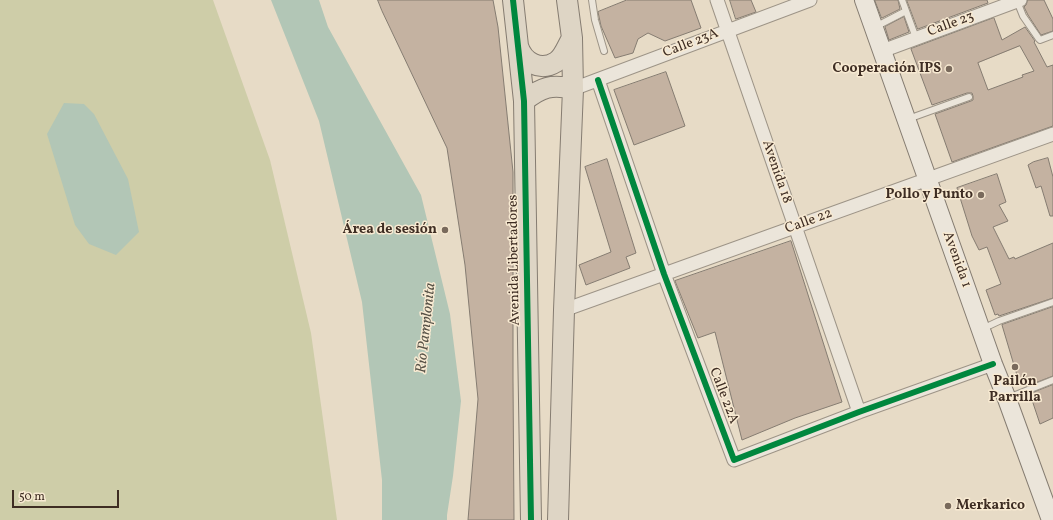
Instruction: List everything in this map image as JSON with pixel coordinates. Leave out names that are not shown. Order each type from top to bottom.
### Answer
[{"type":"main road","name":"Avenida Libertadores","points":[[513,0],[524,101],[531,520]]},
{"type":"main road","points":[[558,520],[564,310],[573,89],[572,38],[567,0]]},
{"type":"main road","points":[[518,46],[524,58],[529,62],[543,66],[556,62],[561,57],[572,38]]},
{"type":"main road","points":[[524,101],[534,92],[546,87],[560,86],[573,89]]},
{"type":"street","name":"Avenida 18","points":[[717,0],[859,412]]},
{"type":"street","name":"Calle 23A","points":[[573,89],[810,0]]},
{"type":"street","name":"Avenida 1","points":[[864,0],[993,364],[1014,396],[1051,520]]},
{"type":"street","name":"Calle 23","points":[[882,50],[1018,0]]},
{"type":"street","name":"Calle 22A","points":[[598,80],[664,274],[734,460],[859,412],[993,364]]},
{"type":"street","name":"Calle 22","points":[[564,310],[1053,134]]},
{"type":"lane","points":[[592,0],[595,20],[604,51]]},
{"type":"lane","points":[[902,0],[916,38]]},
{"type":"lane","points":[[1018,0],[1022,16],[1039,39],[1043,40],[1053,35]]},
{"type":"lane","points":[[874,27],[906,11]]},
{"type":"lane","points":[[906,119],[969,97]]},
{"type":"lane","points":[[981,330],[999,321],[1053,302]]},
{"type":"lane","points":[[1014,396],[1053,380]]},
{"type":"green space","points":[[0,0],[213,0],[270,160],[311,333],[337,520],[0,520]]},
{"type":"water","name":"Río Pamplonita","points":[[271,0],[319,0],[328,27],[421,195],[450,314],[461,401],[447,520],[382,520],[382,480],[362,302],[319,121]]},
{"type":"water","points":[[64,103],[84,104],[94,114],[128,179],[139,232],[116,255],[89,244],[75,225],[47,134]]},
{"type":"building","points":[[378,0],[493,0],[498,27],[513,172],[514,520],[468,520],[478,399],[465,265],[447,148]]},
{"type":"building","points":[[627,0],[691,0],[701,28],[665,41],[648,33],[638,39],[633,53],[615,58],[601,26],[598,12]]},
{"type":"building","points":[[730,0],[751,0],[756,12],[736,19]]},
{"type":"building","points":[[875,0],[898,0],[900,9],[882,18]]},
{"type":"building","points":[[907,0],[987,0],[988,3],[918,29]]},
{"type":"building","points":[[1028,0],[1044,0],[1053,19],[1053,31],[1041,35],[1024,7]]},
{"type":"building","points":[[904,17],[909,32],[889,40],[885,27]]},
{"type":"building","points":[[994,18],[1002,40],[1025,27],[1035,41],[1034,42],[1047,67],[1053,65],[1053,126],[952,162],[935,114],[973,100],[972,93],[967,93],[932,105],[911,49]],"holes":[[[1020,46],[1034,71],[1022,75],[1023,77],[988,90],[978,63]]]},
{"type":"building","points":[[666,72],[685,126],[634,145],[614,90]]},
{"type":"building","points":[[1048,158],[1053,177],[1053,216],[1050,216],[1041,186],[1036,188],[1028,165]]},
{"type":"building","points":[[607,159],[636,253],[626,257],[630,268],[586,285],[579,265],[611,252],[585,167]]},
{"type":"building","points":[[997,174],[1006,202],[999,205],[1008,221],[993,227],[1009,259],[1014,257],[1015,259],[1053,243],[1053,298],[999,316],[998,314],[995,315],[986,290],[1001,284],[987,247],[979,250],[972,236],[957,188]]},
{"type":"building","points":[[791,241],[842,402],[795,418],[742,440],[715,332],[698,338],[675,281]]},
{"type":"building","points":[[1053,307],[1053,376],[1027,386],[1024,379],[1019,382],[1002,325]]},
{"type":"building","points":[[1053,385],[1053,418],[1040,424],[1030,394]]},
{"type":"cycle path","points":[[513,0],[524,101],[531,520]]},
{"type":"cycle path","points":[[598,80],[664,274],[734,460],[859,412],[993,364]]},
{"type":"place","name":"Cooperación IPS","points":[[949,69]]},
{"type":"place","name":"Pollo y Punto","points":[[981,195]]},
{"type":"place","name":"Área de sesión","points":[[445,230]]},
{"type":"place","name":"Pailón Parrilla","points":[[1015,367]]},
{"type":"place","name":"Merkarico","points":[[948,506]]}]
